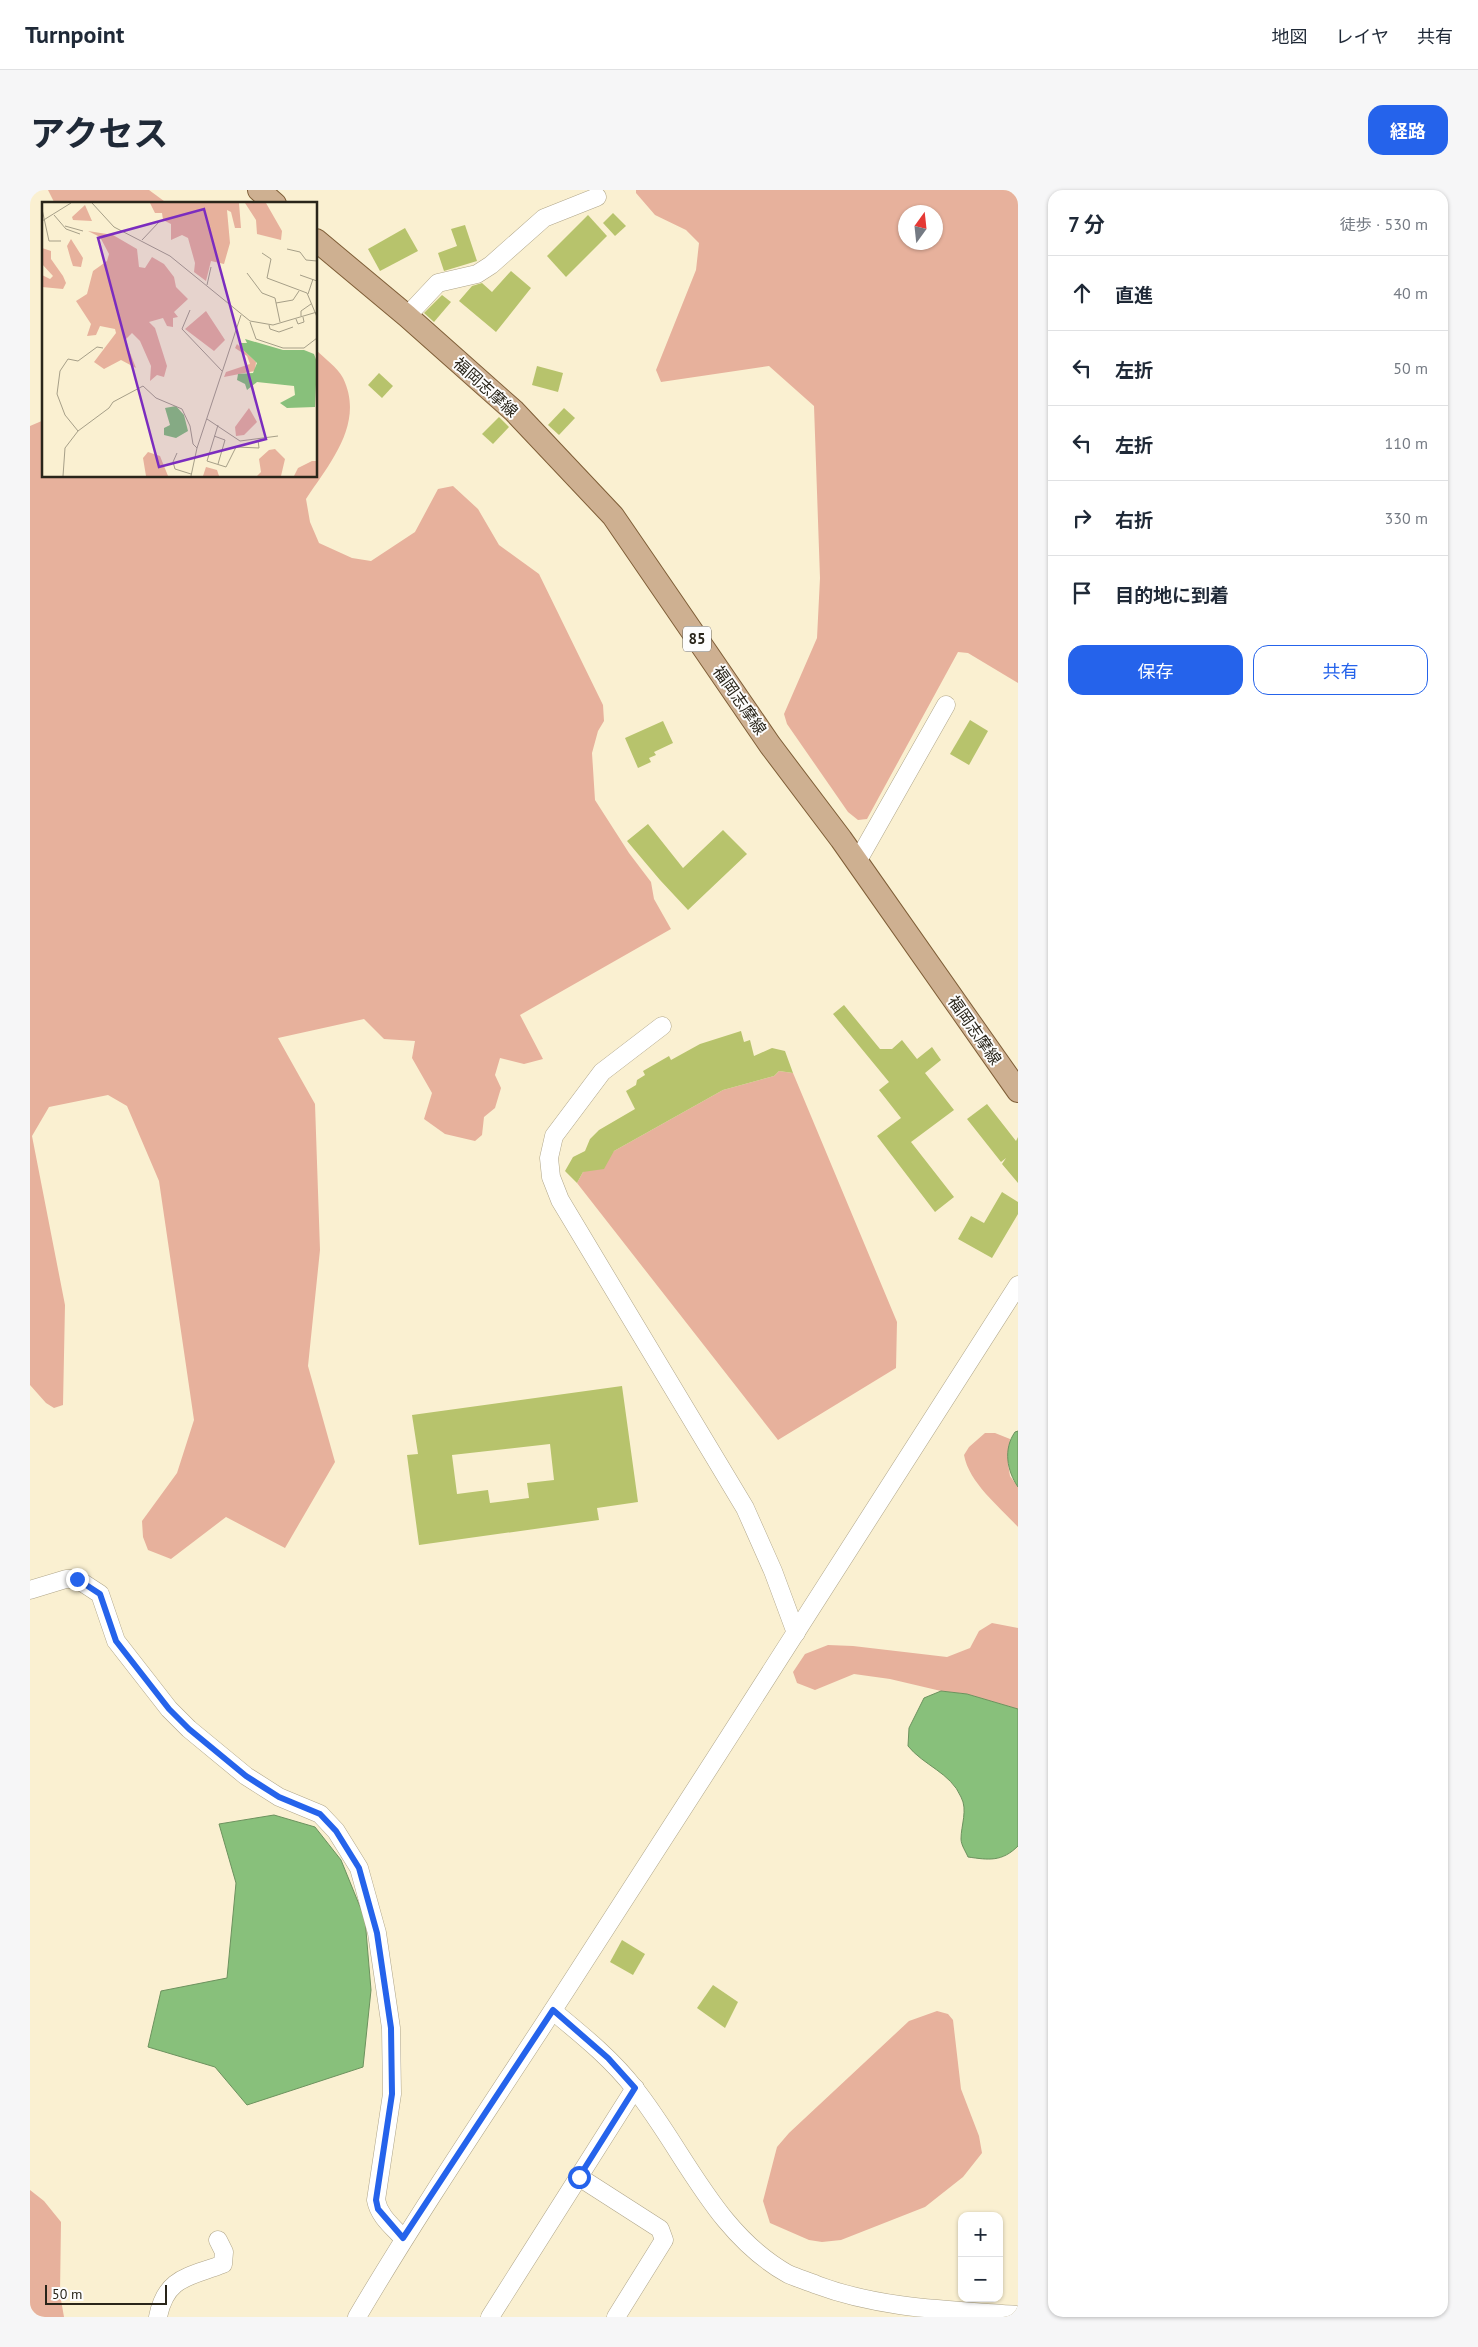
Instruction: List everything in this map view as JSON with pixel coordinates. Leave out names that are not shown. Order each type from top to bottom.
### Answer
[{"type":"main road","points":[[259,190],[273,202]]},
{"type":"main road","name":"福岡志摩線","points":[[318,242],[407,316],[514,411],[613,516],[770,745],[857,862],[1018,1091]]},
{"type":"street","points":[[407,316],[438,283],[477,274],[491,265],[544,218],[597,198]]},
{"type":"street","points":[[857,862],[946,705]]},
{"type":"street","points":[[662,1026],[602,1072],[554,1136],[550,1158],[551,1177],[560,1200],[746,1508],[773,1571],[796,1633]]},
{"type":"street","points":[[357,2317],[403,2238],[553,2010],[1018,1285]]},
{"type":"street","points":[[30,1590],[66,1579],[77,1579],[100,1594],[116,1641],[169,1709],[189,1729],[246,1776],[279,1797],[320,1814],[336,1831],[359,1868],[377,1933],[391,2028],[392,2094],[376,2200],[381,2214],[403,2238]]},
{"type":"street","points":[[553,2010],[608,2058],[635,2088],[728,2225],[760,2256],[790,2274],[837,2293],[871,2302],[952,2314],[1018,2315]]},
{"type":"street","points":[[490,2317],[635,2088]]},
{"type":"street","points":[[579,2177],[660,2229],[664,2240],[616,2317]]},
{"type":"street","points":[[158,2317],[161,2304],[169,2289],[183,2278],[223,2264],[224,2252],[218,2240]]},
{"type":"shaded area","points":[[48,190],[149,190],[165,202],[54,202]]},
{"type":"shaded area","points":[[636,190],[1018,190],[1018,683],[968,653],[958,652],[867,819],[858,820],[848,812],[787,724],[784,714],[817,638],[820,578],[814,406],[769,366],[661,382],[656,370],[696,270],[699,243],[686,230],[655,215],[636,193]]},
{"type":"shaded area","points":[[318,352],[341,374],[349,395],[350,411],[342,442],[306,499],[310,522],[319,543],[352,558],[371,561],[415,532],[438,489],[453,486],[478,509],[499,545],[539,574],[603,705],[604,721],[598,731],[592,753],[595,800],[629,853],[651,882],[654,899],[671,929],[520,1015],[543,1059],[524,1064],[500,1058],[495,1075],[501,1088],[495,1108],[484,1117],[482,1135],[475,1141],[445,1134],[424,1119],[432,1093],[412,1058],[415,1041],[384,1039],[364,1019],[278,1038],[315,1104],[320,1250],[308,1366],[335,1462],[285,1548],[226,1517],[171,1559],[148,1550],[143,1537],[142,1521],[177,1473],[194,1420],[159,1181],[127,1106],[108,1095],[49,1107],[32,1136],[65,1305],[63,1405],[54,1408],[46,1403],[30,1385],[30,426],[42,421],[42,478],[318,478]]},
{"type":"shaded area","points":[[779,1071],[793,1073],[897,1322],[896,1368],[778,1440],[577,1183],[583,1172],[614,1151],[723,1090],[774,1076]]},
{"type":"shaded area","points":[[1018,1431],[1018,1487],[1011,1474],[1008,1453],[1011,1439],[1015,1432]]},
{"type":"shaded area","points":[[985,1433],[995,1433],[1010,1439],[1008,1464],[1010,1476],[1018,1487],[1018,1527],[986,1494],[967,1465],[964,1455],[969,1447]]},
{"type":"shaded area","points":[[992,1623],[1018,1628],[1018,1709],[967,1694],[941,1691],[890,1679],[854,1674],[815,1690],[797,1683],[793,1672],[805,1654],[828,1645],[853,1646],[947,1657],[970,1648],[979,1631]]},
{"type":"shaded area","points":[[941,1691],[967,1694],[1018,1709],[1018,1846],[1001,1857],[989,1859],[968,1857],[961,1841],[964,1807],[961,1797],[944,1775],[921,1759],[908,1746],[909,1728],[924,1698]]},
{"type":"shaded area","points":[[274,1815],[315,1827],[341,1860],[365,1919],[371,1990],[363,2067],[247,2105],[215,2067],[148,2047],[161,1991],[227,1978],[236,1883],[219,1824]]},
{"type":"shaded area","points":[[937,2011],[948,2014],[953,2020],[961,2089],[979,2136],[982,2153],[963,2177],[925,2207],[841,2240],[822,2242],[809,2240],[770,2223],[763,2201],[777,2147],[789,2133],[909,2021]]},
{"type":"shaded area","points":[[30,2190],[44,2201],[61,2222],[60,2294],[64,2317],[30,2317]]},
{"type":"building","points":[[613,213],[626,226],[615,236],[603,223]]},
{"type":"building","points":[[588,215],[607,236],[566,277],[547,256]]},
{"type":"building","points":[[465,225],[477,261],[444,271],[438,253],[457,246],[451,229]]},
{"type":"building","points":[[405,228],[418,251],[380,271],[368,249]]},
{"type":"building","points":[[511,271],[531,288],[496,332],[459,301],[472,286],[482,283],[492,292]]},
{"type":"building","points":[[442,295],[451,302],[434,322],[424,313]]},
{"type":"building","points":[[537,366],[563,373],[558,392],[532,385]]},
{"type":"building","points":[[379,373],[393,386],[382,398],[368,385]]},
{"type":"building","points":[[564,408],[575,418],[559,435],[548,425]]},
{"type":"building","points":[[499,417],[509,427],[493,444],[482,434]]},
{"type":"building","points":[[970,720],[988,731],[969,765],[950,754]]},
{"type":"building","points":[[663,721],[673,743],[654,752],[656,755],[649,758],[651,762],[638,768],[625,738]]},
{"type":"building","points":[[648,824],[683,868],[723,830],[747,854],[688,910],[627,841]]},
{"type":"building","points":[[844,1005],[880,1049],[892,1049],[902,1040],[917,1059],[932,1047],[941,1060],[925,1073],[954,1110],[911,1142],[954,1197],[935,1212],[877,1136],[901,1118],[879,1090],[889,1082],[833,1014]]},
{"type":"building","points":[[741,1031],[744,1042],[750,1040],[754,1056],[772,1048],[785,1051],[793,1073],[779,1071],[774,1076],[723,1090],[614,1151],[604,1169],[583,1172],[577,1183],[565,1171],[573,1157],[585,1151],[590,1139],[599,1130],[635,1109],[626,1091],[636,1085],[637,1080],[645,1075],[643,1071],[669,1056],[671,1060],[700,1044]]},
{"type":"building","points":[[987,1104],[1016,1141],[1018,1137],[1018,1183],[1002,1164],[1006,1158],[1001,1162],[967,1119]]},
{"type":"building","points":[[1002,1192],[1018,1202],[1018,1214],[992,1258],[958,1239],[971,1216],[984,1223]]},
{"type":"building","points":[[622,1386],[638,1502],[597,1508],[599,1520],[419,1545],[407,1455],[418,1454],[412,1415]],"holes":[[[550,1444],[554,1480],[527,1483],[529,1498],[490,1503],[488,1490],[457,1494],[452,1455]]]},
{"type":"building","points":[[622,1940],[645,1954],[633,1975],[610,1962]]},
{"type":"building","points":[[713,1985],[738,2002],[725,2028],[697,2008]]},
{"type":"route","points":[[77,1579],[89,1585],[100,1594],[116,1641],[169,1709],[189,1729],[246,1776],[279,1797],[320,1814],[336,1831],[359,1868],[377,1933],[391,2028],[392,2094],[389,2123],[376,2192],[378,2209],[385,2219],[403,2238],[553,2010],[608,2058],[635,2088],[579,2177]]}]
